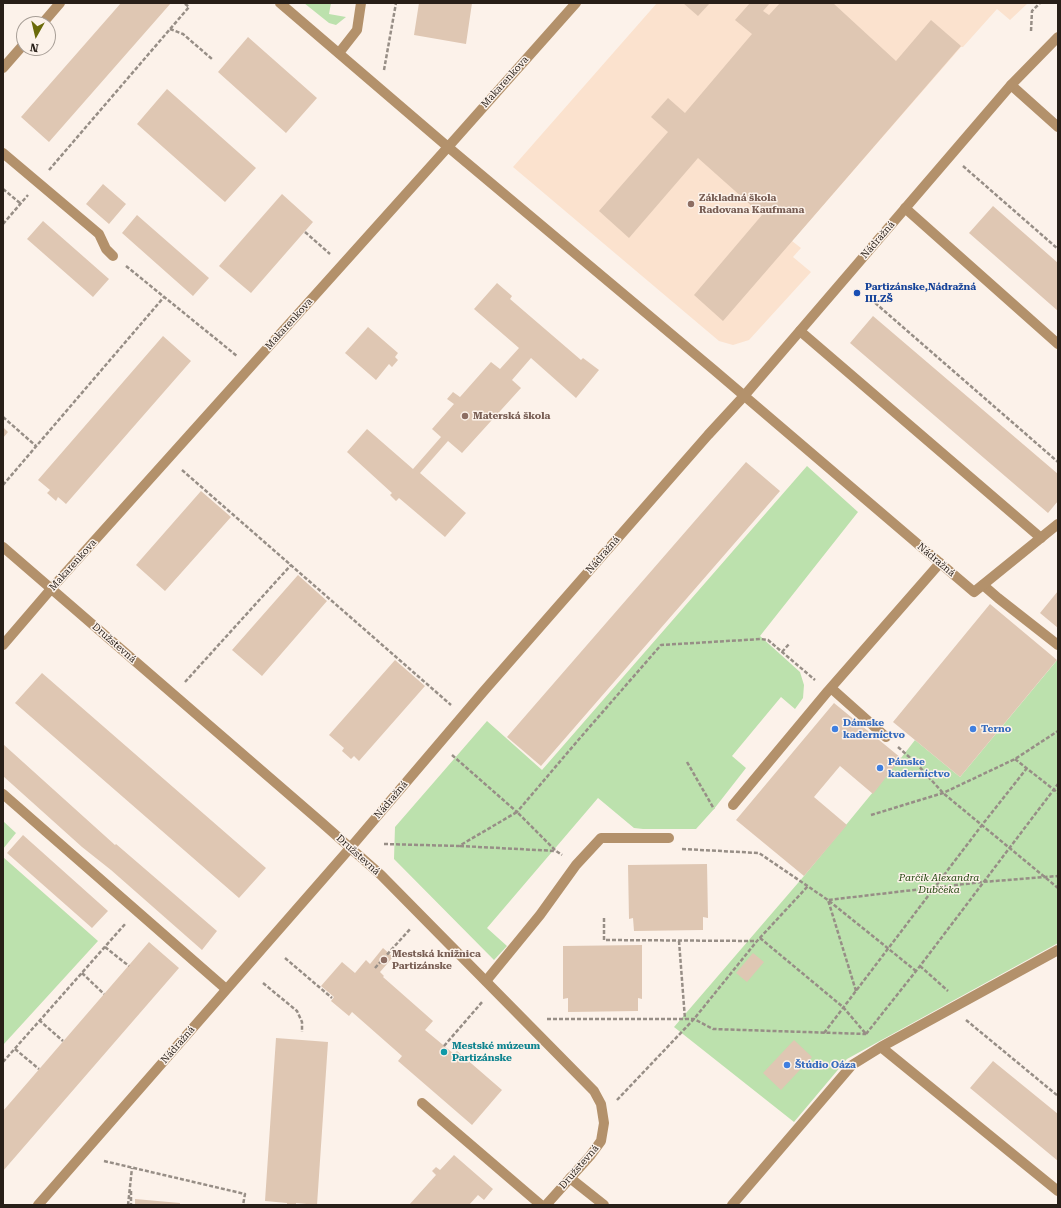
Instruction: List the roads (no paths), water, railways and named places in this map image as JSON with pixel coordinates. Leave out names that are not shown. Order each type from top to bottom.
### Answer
[{"type":"street","points":[[49,16],[60,3]]},
{"type":"street","points":[[280,3],[448,147],[744,396]]},
{"type":"street","points":[[339,53],[356,30],[361,3]]},
{"type":"street","name":"Makarenkova","points":[[3,645],[51,589],[576,3]]},
{"type":"street","name":"Nádražná","points":[[38,1205],[351,847],[488,686],[744,396],[1011,85],[1058,37]]},
{"type":"street","points":[[3,68],[16,53]]},
{"type":"street","points":[[1011,85],[1058,126]]},
{"type":"street","points":[[3,153],[99,234],[106,249],[114,256]]},
{"type":"street","points":[[905,208],[1058,344]]},
{"type":"street","points":[[800,331],[1041,538]]},
{"type":"street","name":"Nádražná","points":[[744,396],[974,592],[983,585]]},
{"type":"street","points":[[1058,524],[983,585],[1058,644]]},
{"type":"street","name":"Družstevná","points":[[3,546],[351,847],[381,875],[594,1091],[601,1104],[604,1123],[601,1141],[590,1156],[546,1205]]},
{"type":"street","points":[[733,805],[940,563]]},
{"type":"street","points":[[830,690],[886,737]]},
{"type":"street","points":[[3,794],[226,989]]},
{"type":"street","points":[[486,981],[531,927],[576,865],[601,838],[669,838]]},
{"type":"street","points":[[732,1205],[852,1065],[1058,950]]},
{"type":"street","points":[[882,1047],[1058,1191]]},
{"type":"street","points":[[422,1103],[542,1205]]},
{"type":"street","points":[[570,1178],[604,1205]]},
{"type":"place","name":"Základná škola Radovana Kaufmana","points":[[691,204]]},
{"type":"place","name":"Partizánske,Nádražná III.ZŠ","points":[[857,293]]},
{"type":"place","name":"Materská škola","points":[[465,416]]},
{"type":"place","name":"Dámske kaderníctvo","points":[[835,729]]},
{"type":"place","name":"Terno","points":[[973,729]]},
{"type":"place","name":"Pánske kaderníctvo","points":[[880,768]]},
{"type":"place","name":"Mestská knižnica Partizánske","points":[[384,960]]},
{"type":"place","name":"Mestské múzeum Partizánske","points":[[444,1052]]},
{"type":"place","name":"Štúdio Oáza","points":[[787,1065]]},
{"type":"park label","name":"Parčík Alexandra Dubčeka","points":[[939,884]]}]
